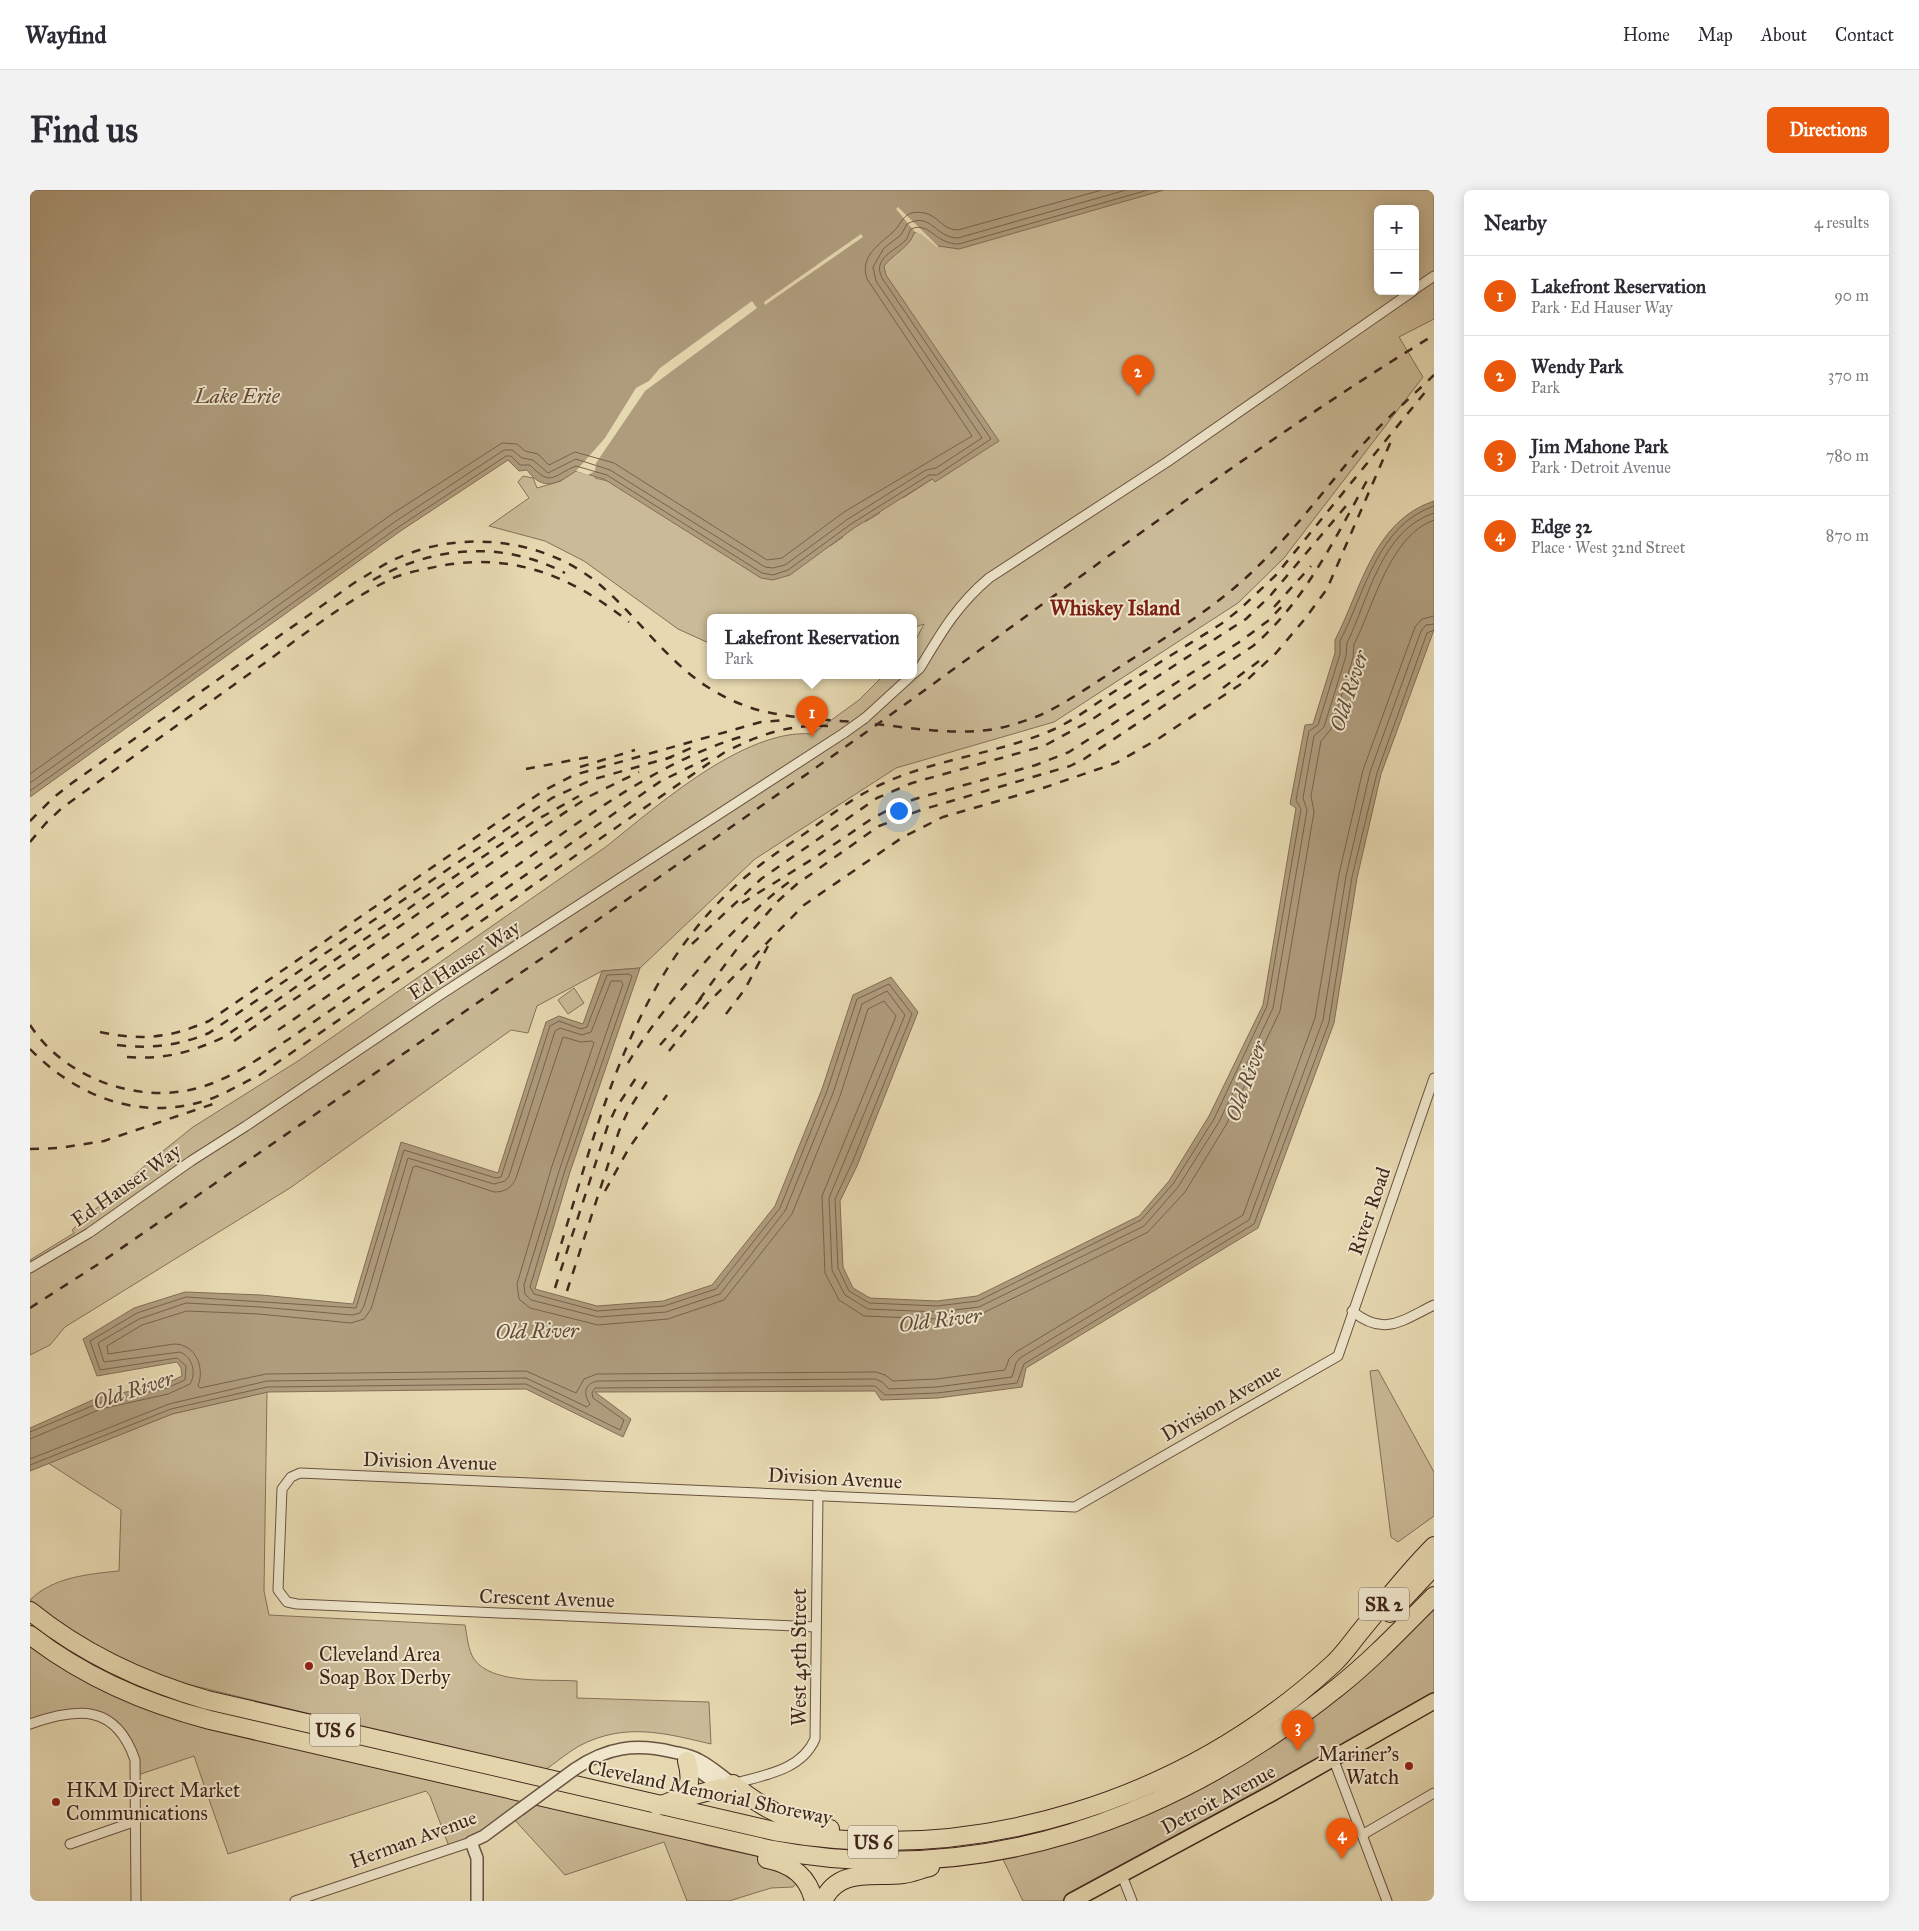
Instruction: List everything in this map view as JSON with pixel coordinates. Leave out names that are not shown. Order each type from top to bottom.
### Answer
[{"type":"highway","name":"Cleveland Memorial Shoreway","points":[[30,1611],[91,1653],[132,1674],[177,1691],[657,1806],[793,1835],[840,1840],[888,1842],[935,1840],[1028,1826],[1088,1808],[1161,1779],[1216,1750],[1282,1706],[1335,1663],[1434,1546]]},
{"type":"highway","name":"US 6","points":[[1335,1663],[1379,1625],[1434,1566]]},
{"type":"highway","name":"US 6","points":[[1383,1645],[1414,1599],[1434,1577]]},
{"type":"highway","name":"Cleveland Memorial Shoreway","points":[[30,1635],[91,1676],[135,1696],[180,1712],[628,1818],[768,1849],[814,1856],[895,1861],[974,1854],[1035,1844],[1085,1830],[1129,1814],[1188,1787],[1230,1764],[1294,1721],[1338,1687],[1434,1596]]},
{"type":"highway","points":[[679,1799],[690,1780],[687,1761]]},
{"type":"highway","points":[[657,1806],[727,1786],[759,1805],[788,1818],[827,1829],[917,1832],[950,1829],[1088,1808]]},
{"type":"highway","points":[[628,1818],[705,1845],[787,1865],[803,1876],[814,1901]]},
{"type":"highway","points":[[823,1901],[832,1888],[851,1876],[904,1874],[974,1854]]},
{"type":"main road","name":"Detroit Avenue","points":[[1072,1901],[1434,1701]]},
{"type":"street","name":"Ed Hauser Way","points":[[1419,286],[1434,276]]},
{"type":"street","name":"Ed Hauser Way","points":[[917,671],[950,617],[974,590],[989,578],[1166,462],[1407,295]]},
{"type":"street","name":"Ed Hauser Way","points":[[30,1268],[90,1233],[191,1161],[440,995],[844,733],[865,718],[908,679]]},
{"type":"street","name":"River Road","points":[[1338,1356],[1434,1078]]},
{"type":"street","points":[[1352,1311],[1376,1326],[1389,1325],[1434,1305]]},
{"type":"street","name":"Division Avenue","points":[[281,1595],[278,1590],[282,1489],[291,1477],[300,1473],[1075,1507],[1338,1356]]},
{"type":"street","name":"West 45th Street","points":[[727,1786],[791,1765],[804,1756],[814,1743],[817,1728],[818,1495]]},
{"type":"street","name":"Crescent Avenue","points":[[281,1595],[287,1602],[297,1604],[816,1627]]},
{"type":"street","points":[[30,1724],[57,1715],[78,1712],[91,1713],[102,1717],[120,1729],[130,1744],[135,1760],[136,1901]]},
{"type":"street","name":"Herman Avenue","points":[[295,1901],[484,1836],[575,1769],[593,1758],[617,1749],[644,1746],[698,1759],[727,1786]]},
{"type":"street","name":"Herman Avenue","points":[[671,1751],[727,1786]]},
{"type":"street","points":[[1332,1758],[1388,1901]]},
{"type":"street","points":[[1362,1835],[1434,1793]]},
{"type":"street","points":[[70,1844],[136,1821]]},
{"type":"street","points":[[471,1842],[477,1858],[477,1901]]},
{"type":"street","points":[[1121,1874],[1132,1901]]},
{"type":"shaded area","points":[[890,190],[1434,190],[1434,319],[1399,337],[1423,377],[1284,558],[1238,603],[1054,722],[896,768],[755,859],[640,968],[602,971],[537,1006],[528,1033],[511,1030],[290,1188],[65,1327],[50,1345],[30,1355],[30,1272],[34,1269],[30,1260],[74,1233],[72,1230],[148,1163],[193,1127],[298,1061],[607,846],[676,791],[703,773],[731,756],[759,743],[786,735],[812,734],[859,700],[880,679],[917,679],[917,637],[924,624],[917,627],[917,614],[707,614],[707,642],[678,629],[584,561],[545,541],[489,526],[529,498],[518,482],[523,476],[533,478],[537,488],[561,481],[635,420],[595,478],[608,481],[749,434],[830,546],[843,537],[730,377],[752,361],[865,522],[880,513],[767,354],[790,338],[903,498],[932,479],[861,289]]},
{"type":"shaded area","points":[[574,988],[584,1003],[568,1014],[558,1000]]},
{"type":"shaded area","points":[[1378,1370],[1434,1472],[1434,1516],[1398,1542],[1391,1537],[1370,1371]]},
{"type":"shaded area","name":"Cleveland Area Soap Box Derby","points":[[267,1392],[264,1591],[269,1615],[465,1625],[469,1647],[474,1659],[482,1667],[494,1673],[522,1679],[577,1681],[577,1698],[709,1702],[711,1744],[661,1733],[629,1732],[612,1734],[579,1746],[544,1771],[166,1679],[99,1649],[59,1623],[30,1600],[49,1586],[72,1578],[119,1571],[121,1510],[48,1463],[172,1414]]},
{"type":"shaded area","points":[[1434,1597],[1434,1701],[1072,1901],[1023,1901],[999,1851],[1054,1839],[1270,1738]]},
{"type":"shaded area","points":[[30,1635],[135,1696],[628,1818],[705,1845],[774,1860],[803,1876],[793,1887],[771,1888],[729,1901],[687,1901],[664,1842],[565,1875],[511,1816],[450,1849],[430,1796],[426,1791],[228,1854],[194,1756],[135,1776],[130,1744],[91,1713],[30,1724]]},
{"type":"water","name":"Lake Erie","points":[[30,190],[1164,190],[959,249],[938,246],[921,231],[914,233],[909,242],[884,266],[886,275],[999,441],[935,482],[932,479],[854,528],[790,575],[773,580],[761,578],[604,479],[576,471],[550,484],[539,481],[527,470],[519,471],[508,460],[402,530],[30,797]]},
{"type":"water","name":"Old River","points":[[1434,501],[1434,630],[1381,774],[1357,878],[1334,1023],[1258,1228],[1026,1368],[1022,1387],[938,1398],[881,1400],[875,1391],[595,1392],[631,1419],[623,1437],[526,1389],[268,1392],[172,1414],[30,1471],[30,1428],[97,1398],[165,1384],[182,1376],[181,1368],[177,1362],[97,1376],[83,1339],[134,1308],[185,1292],[261,1295],[353,1304],[401,1142],[498,1173],[546,1022],[559,1016],[583,1024],[602,971],[640,968],[570,1172],[535,1289],[597,1306],[663,1301],[712,1285],[775,1206],[822,1089],[853,995],[891,977],[918,1012],[857,1166],[840,1201],[843,1267],[853,1288],[870,1298],[937,1301],[977,1296],[1139,1216],[1169,1181],[1209,1116],[1263,1005],[1296,808],[1290,804],[1305,725],[1313,724],[1335,653],[1335,640],[1371,559],[1383,541],[1396,524],[1413,511]]},
{"type":"pier","points":[[898,207],[938,248],[921,234],[915,232],[896,209]]},
{"type":"pier","points":[[861,234],[863,237],[765,305],[764,302]]},
{"type":"pier","points":[[752,301],[757,308],[645,391],[596,463],[595,471],[588,475],[576,471],[605,438],[636,388],[649,381],[660,368]]},
{"type":"railway","points":[[30,1308],[100,1263],[770,800],[1288,429],[1434,335]]},
{"type":"railway","points":[[30,821],[53,798],[72,783],[354,583],[385,564],[405,555],[429,547],[454,543],[506,544],[531,549],[555,557],[578,569],[613,596],[664,650],[691,675],[718,693],[751,708],[798,717],[958,732],[988,730],[1020,723],[1048,711],[1077,694],[1185,624],[1236,587],[1281,542],[1365,442],[1434,375]]},
{"type":"railway","points":[[556,1261],[600,1118],[636,1025],[659,982],[687,940],[719,902],[750,873],[772,856],[862,794],[902,775],[1029,739],[1050,731],[1080,714],[1221,624],[1239,610],[1276,575],[1426,391]]},
{"type":"railway","points":[[669,1051],[707,1004],[804,905],[903,837],[943,817],[1043,788],[1116,763],[1158,739],[1247,680],[1276,653],[1327,589],[1391,441]]},
{"type":"railway","points":[[699,1000],[742,942],[778,901],[797,884],[879,826],[921,810],[1070,766],[1084,759],[1253,646],[1272,629],[1304,589],[1332,545],[1369,477]]},
{"type":"railway","points":[[692,944],[761,879],[877,798],[912,783],[1044,746],[1088,722],[1246,619],[1270,596],[1346,506]]},
{"type":"railway","points":[[373,580],[420,560],[468,551],[517,555],[541,562],[565,573]]},
{"type":"railway","points":[[30,842],[62,808],[337,611],[370,590],[397,576],[458,563],[486,562],[511,565],[536,570],[560,579],[584,591],[629,622]]},
{"type":"railway","points":[[1274,607],[1311,566]]},
{"type":"railway","points":[[742,903],[873,818],[894,807],[915,799],[1036,765],[1069,752],[1241,641],[1269,620],[1284,604]]},
{"type":"railway","points":[[1223,688],[1259,661]]},
{"type":"railway","points":[[100,1032],[115,1035],[156,1036],[181,1031],[209,1021],[543,791],[574,775],[761,722],[787,720]]},
{"type":"railway","points":[[30,1049],[70,1081],[114,1102],[138,1107],[163,1108],[188,1105],[213,1098],[258,1076],[725,752],[750,740],[774,732],[800,727],[828,726]]},
{"type":"railway","points":[[278,1030],[626,791],[684,759],[747,735]]},
{"type":"railway","points":[[666,759],[698,745]]},
{"type":"railway","points":[[580,767],[635,750]]},
{"type":"railway","points":[[526,769],[594,756]]},
{"type":"railway","points":[[117,1045],[141,1047],[175,1044],[209,1033],[552,798],[591,780],[672,757]]},
{"type":"railway","points":[[30,1025],[46,1045],[65,1062],[87,1075],[111,1085],[137,1091],[163,1093],[188,1090],[213,1083],[244,1068],[292,1037],[661,781],[708,758]]},
{"type":"railway","points":[[234,1041],[558,817],[590,796],[639,772]]},
{"type":"railway","points":[[127,1057],[140,1058],[177,1054],[201,1047],[224,1037],[533,822],[579,796]]},
{"type":"railway","points":[[628,1063],[657,1020],[713,953],[760,905],[792,880]]},
{"type":"railway","points":[[726,1014],[745,989],[768,946]]},
{"type":"railway","points":[[660,1045],[704,995]]},
{"type":"railway","points":[[555,1288],[608,1125],[616,1108],[638,1075]]},
{"type":"railway","points":[[567,1291],[619,1131],[628,1111],[647,1081]]},
{"type":"railway","points":[[605,1191],[629,1148],[667,1095]]},
{"type":"railway","points":[[30,1149],[59,1148],[104,1141],[216,1103]]},
{"type":"place","name":"Wendy Park","points":[[1138,396]]},
{"type":"place","name":"Lakefront Reservation","points":[[812,737]]},
{"type":"place","name":"Cleveland Area Soap Box Derby","points":[[309,1666]]},
{"type":"place","name":"Jim Mahone Park","points":[[1298,1751]]},
{"type":"place","name":"Mariner's Watch","points":[[1409,1766]]},
{"type":"place","name":"HKM Direct Market Communications","points":[[56,1802]]},
{"type":"place","name":"Edge 32","points":[[1342,1859]]},
{"type":"district","name":"Whiskey Island","points":[[1115,608]]}]
